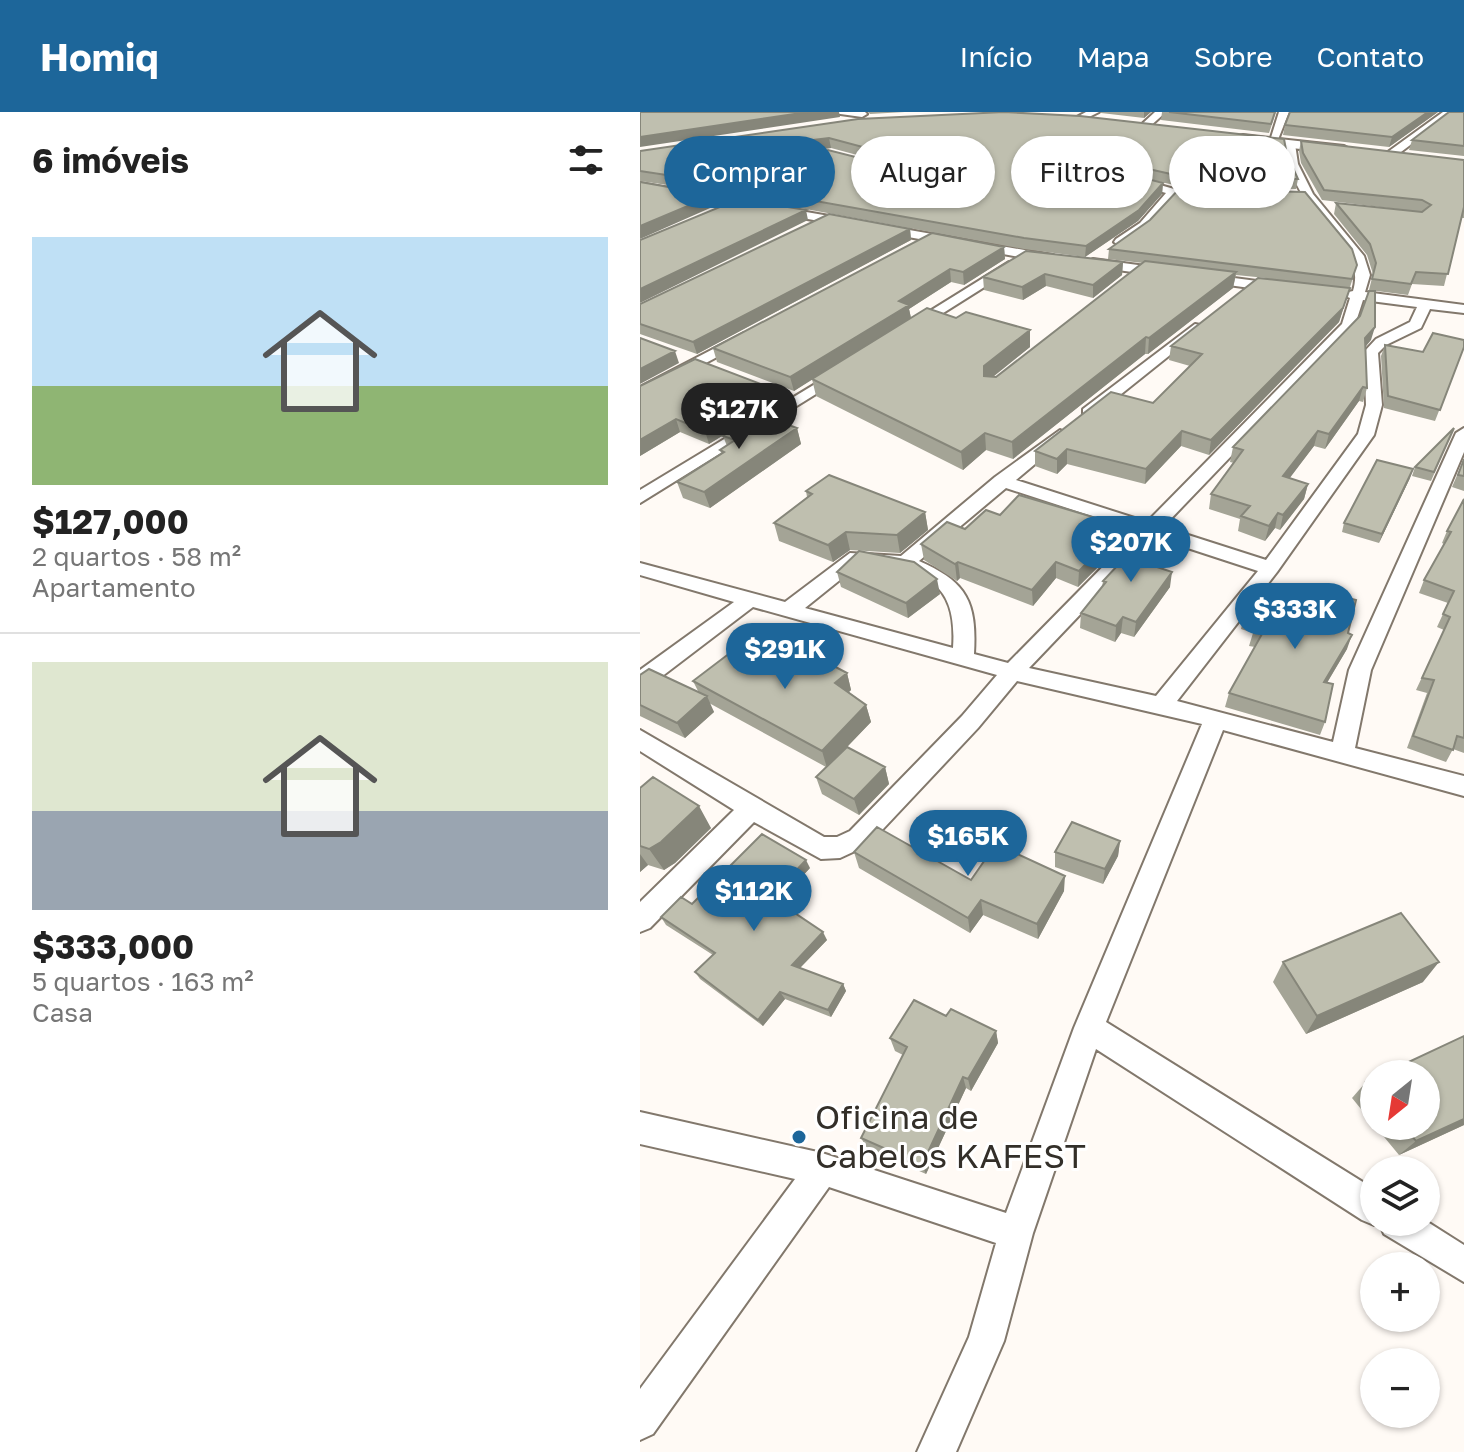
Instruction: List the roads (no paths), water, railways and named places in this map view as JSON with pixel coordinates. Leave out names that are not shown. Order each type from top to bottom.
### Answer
[{"type":"street","points":[[1080,118],[1094,112]]},
{"type":"street","points":[[1145,126],[1161,112]]},
{"type":"street","points":[[1274,136],[1284,112]]},
{"type":"street","points":[[1375,154],[1449,112],[1464,113]]},
{"type":"street","points":[[1061,116],[1106,121]]},
{"type":"street","points":[[832,118],[866,117]]},
{"type":"street","points":[[1295,145],[1418,158]]},
{"type":"street","points":[[1161,705],[1270,568],[1373,421],[1376,394],[1371,352],[1355,342],[1349,325],[1364,275],[1358,256],[1312,201],[1295,168]]},
{"type":"street","points":[[640,186],[664,191]]},
{"type":"street","points":[[640,197],[659,190]]},
{"type":"street","points":[[1076,261],[1144,225],[1169,197]]},
{"type":"street","points":[[711,215],[727,208]]},
{"type":"street","points":[[769,208],[1024,256],[1297,289]]},
{"type":"street","points":[[803,231],[830,218]]},
{"type":"street","points":[[915,246],[929,239]]},
{"type":"street","points":[[890,341],[1024,256]]},
{"type":"street","points":[[1121,286],[1142,269]]},
{"type":"street","points":[[905,562],[1001,481],[1250,285]]},
{"type":"street","points":[[1329,293],[1425,304],[1458,304]]},
{"type":"street","points":[[640,739],[751,809],[821,848],[840,847],[859,838],[1148,531],[1355,342],[1416,325],[1425,304]]},
{"type":"street","points":[[640,393],[690,359],[751,333]]},
{"type":"street","points":[[690,359],[721,371]]},
{"type":"street","points":[[640,498],[789,398],[850,366]]},
{"type":"street","points":[[1343,752],[1360,670],[1462,445]]},
{"type":"street","points":[[1001,481],[1270,568]]},
{"type":"street","points":[[790,609],[857,557],[905,562],[936,574],[958,597],[967,618],[963,658]]},
{"type":"street","points":[[640,569],[1012,672],[1161,705],[1464,786]]},
{"type":"street","points":[[640,681],[748,601]]},
{"type":"street","points":[[936,1452],[986,1341],[1016,1233],[1089,1028],[1215,721]]},
{"type":"street","points":[[640,920],[751,809]]},
{"type":"street","points":[[1089,1028],[1360,1199]]},
{"type":"street","points":[[640,1128],[822,1169],[1016,1233]]},
{"type":"street","points":[[640,1421],[822,1169]]},
{"type":"street","points":[[1418,1236],[1464,1265]]},
{"type":"place","name":"Oficina de Cabelos KAFEST","points":[[799,1137]]}]
